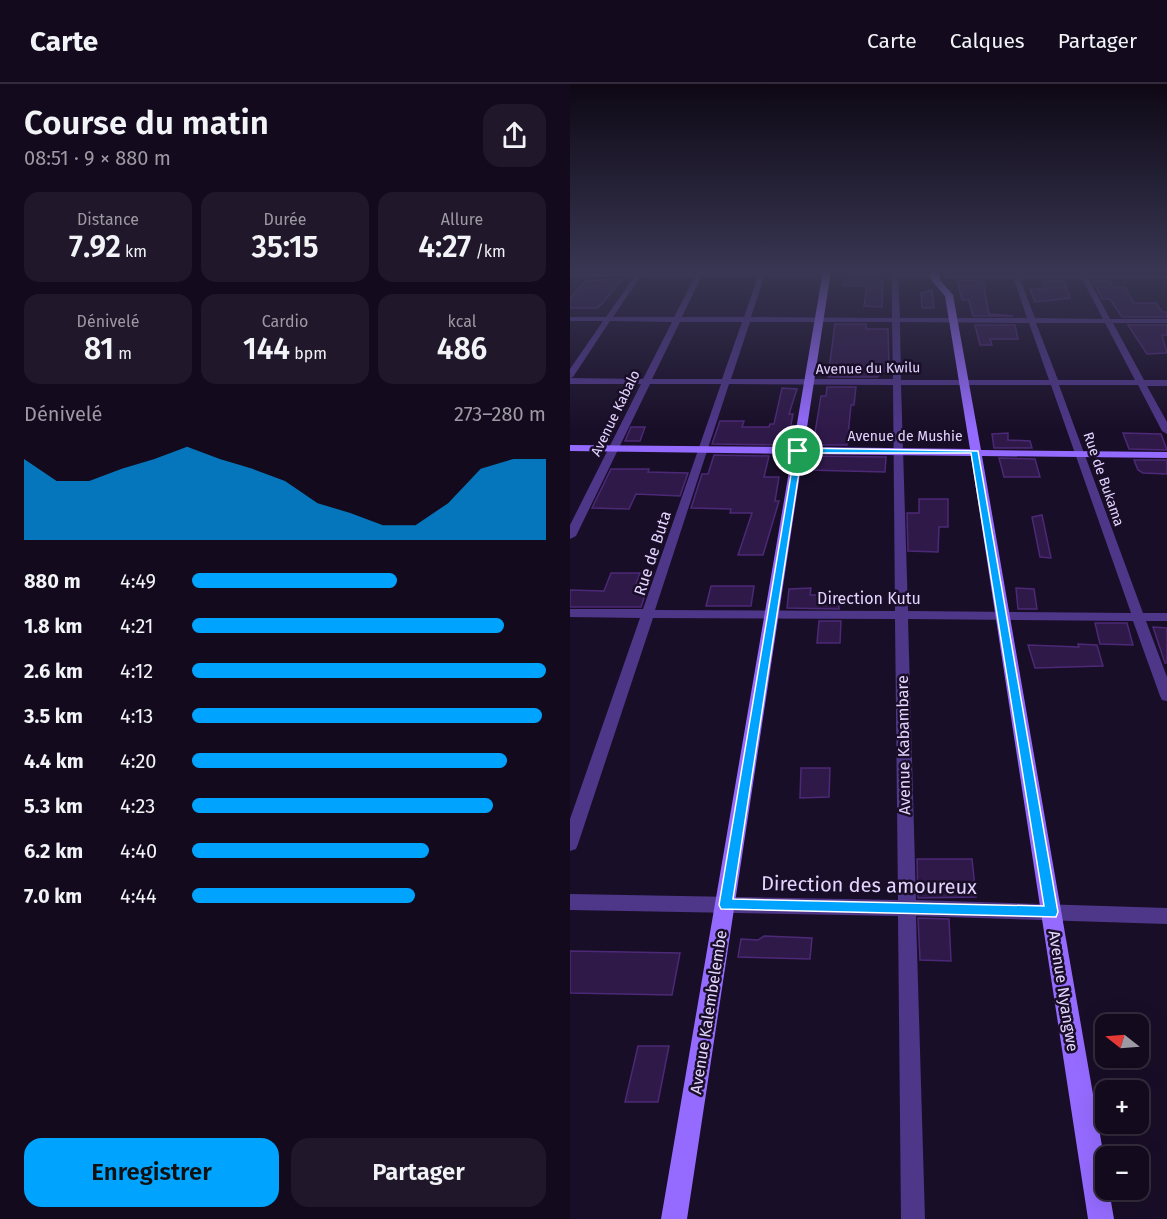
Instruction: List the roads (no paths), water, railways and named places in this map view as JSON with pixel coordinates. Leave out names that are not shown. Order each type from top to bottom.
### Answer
[{"type":"street","points":[[570,375],[606,324]]},
{"type":"street","name":"Avenue Kabalo","points":[[570,536],[645,381],[677,324]]},
{"type":"street","name":"Rue de Buta","points":[[570,844],[745,324]]},
{"type":"street","name":"Avenue Kalembelembe","points":[[674,1219],[819,324]]},
{"type":"street","name":"Avenue Kabambare","points":[[894,324],[913,1219]]},
{"type":"street","name":"Avenue Nyangwe","points":[[955,324],[1101,1219]]},
{"type":"street","name":"Rue de Bukama","points":[[1034,324],[1136,616],[1167,696]]},
{"type":"street","points":[[1110,324],[1167,431]]},
{"type":"street","name":"Avenue du Kwilu","points":[[570,381],[1167,383]]},
{"type":"street","name":"Avenue de Mushie","points":[[570,448],[1167,455]]},
{"type":"street","name":"Direction Kutu","points":[[570,613],[1167,617]]},
{"type":"street","name":"Direction des amoureux","points":[[570,902],[907,908],[1167,916]]}]
